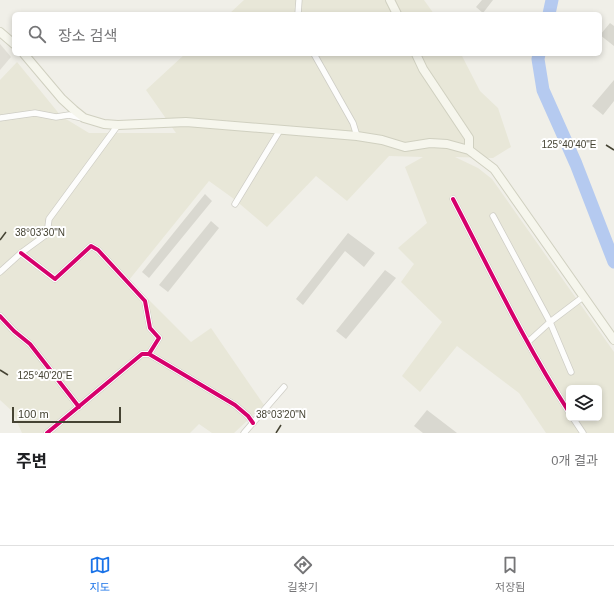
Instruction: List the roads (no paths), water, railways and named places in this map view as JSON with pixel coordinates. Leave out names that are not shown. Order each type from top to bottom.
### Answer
[{"type":"main road","points":[[390,0],[396,12]]},
{"type":"main road","points":[[0,32],[12,42]]},
{"type":"main road","points":[[26,56],[62,99],[84,118],[104,124],[118,125],[186,122],[357,136],[405,146],[430,143],[447,144],[469,150],[494,169],[614,340]]},
{"type":"main road","points":[[417,56],[469,138],[469,150]]},
{"type":"street","points":[[298,12],[299,0]]},
{"type":"street","points":[[315,56],[353,123],[357,136]]},
{"type":"street","points":[[0,118],[35,113],[56,116],[69,115],[84,118]]},
{"type":"street","points":[[0,272],[21,253],[47,234],[48,219],[118,125]]},
{"type":"street","points":[[235,204],[280,130]]},
{"type":"street","points":[[453,199],[528,342],[551,384],[566,407]]},
{"type":"street","points":[[493,216],[550,322],[571,372]]},
{"type":"street","points":[[21,253],[55,279],[91,246],[98,250],[145,301],[150,328],[159,338],[149,354]]},
{"type":"street","points":[[528,342],[550,322],[584,297]]},
{"type":"street","points":[[0,316],[14,331],[30,344],[79,407]]},
{"type":"street","points":[[47,433],[142,354],[149,354],[235,405],[242,410],[253,423]]},
{"type":"street","points":[[244,433],[284,387]]},
{"type":"street","points":[[575,421],[583,433]]},
{"type":"waterway","points":[[549,12],[552,0]]},
{"type":"waterway","points":[[539,56],[543,90],[576,164],[614,262]]}]
